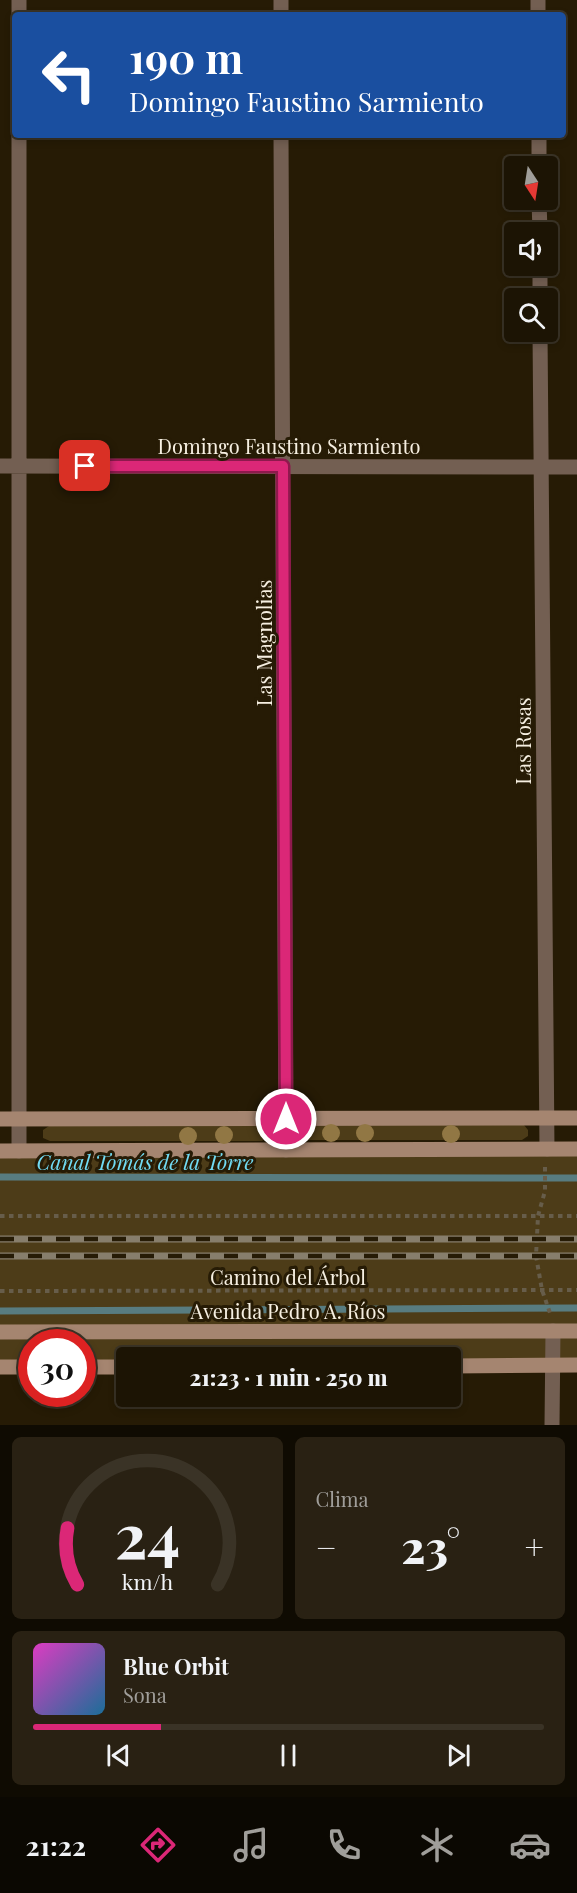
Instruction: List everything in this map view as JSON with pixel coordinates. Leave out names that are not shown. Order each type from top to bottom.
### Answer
[{"type":"street","points":[[19,138],[20,1151]]},
{"type":"street","name":"Las Magnolias","points":[[281,138],[286,1150]]},
{"type":"street","points":[[539,138],[539,156]]},
{"type":"street","name":"Las Rosas","points":[[540,342],[547,1149]]},
{"type":"street","name":"Domingo Faustino Sarmiento","points":[[0,466],[577,467]]},
{"type":"street","points":[[0,1119],[577,1118]]},
{"type":"street","points":[[0,1151],[577,1149]]},
{"type":"street","points":[[552,1425],[553,1331]]},
{"type":"street","name":"Avenida Pedro A. Ríos","points":[[0,1332],[577,1331]]},
{"type":"street","points":[[461,1366],[577,1365]]},
{"type":"street","points":[[0,1367],[18,1367]]},
{"type":"street","points":[[96,1367],[116,1367]]},
{"type":"path","points":[[545,1169],[545,1191],[538,1216],[537,1256],[542,1290],[547,1304]]},
{"type":"path","points":[[0,1216],[577,1216]]},
{"type":"path","name":"Camino del Árbol","points":[[0,1291],[577,1290]]},
{"type":"shaded area","points":[[309,1125],[524,1125],[528,1130],[528,1136],[522,1140],[309,1140],[303,1137],[302,1129]]},
{"type":"shaded area","points":[[49,1126],[264,1126],[268,1131],[268,1137],[262,1141],[50,1141],[43,1138],[43,1130]]},
{"type":"shaded area","points":[[577,1149],[577,1365],[461,1366],[461,1347],[116,1347],[116,1367],[96,1367],[96,1329],[18,1329],[18,1367],[0,1367],[0,1151]]},
{"type":"waterway","name":"Canal Tomás de la Torre","points":[[0,1177],[577,1178]]},
{"type":"waterway","points":[[0,1311],[577,1308]]},
{"type":"railway","points":[[0,1239],[577,1239]]},
{"type":"railway","points":[[0,1256],[577,1256]]},
{"type":"route","points":[[85,466],[283,466],[286,1119]]}]
